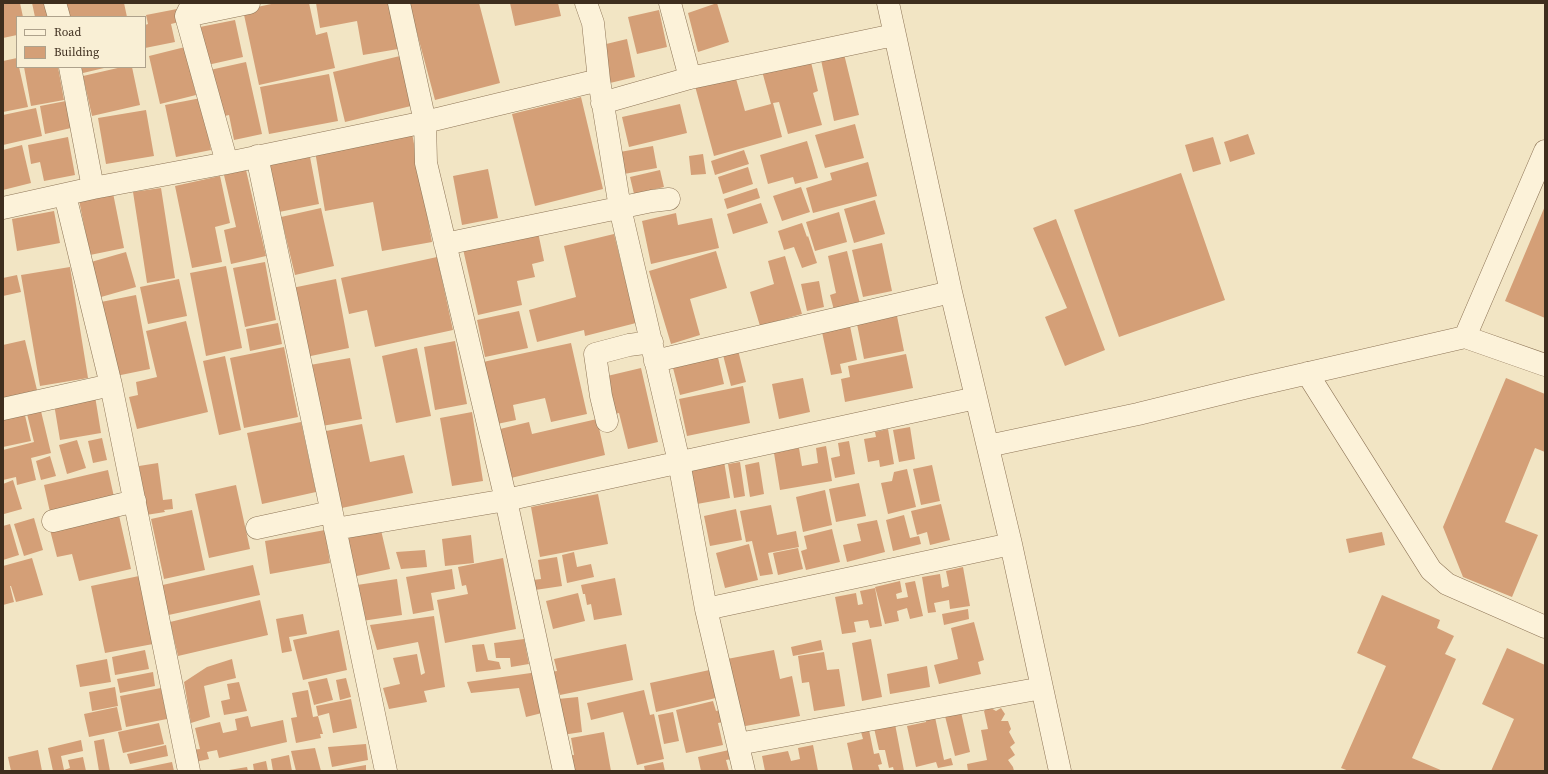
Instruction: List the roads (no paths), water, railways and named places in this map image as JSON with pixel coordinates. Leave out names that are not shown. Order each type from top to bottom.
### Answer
[{"type":"street","points":[[55,3],[59,16]]},
{"type":"street","points":[[227,163],[188,10],[250,3]]},
{"type":"street","points":[[400,3],[425,122],[426,163],[506,500],[564,771]]},
{"type":"street","points":[[586,3],[593,23],[602,103],[620,208],[679,462],[706,609],[744,771]]},
{"type":"street","points":[[670,3],[690,78]]},
{"type":"street","points":[[888,3],[951,292],[1012,544],[1060,771]]},
{"type":"street","points":[[602,103],[690,78],[894,35]]},
{"type":"street","points":[[70,68],[93,188]]},
{"type":"street","points":[[3,208],[93,188],[227,163],[425,122],[599,80]]},
{"type":"street","points":[[1465,337],[1545,151]]},
{"type":"street","points":[[256,156],[386,771]]},
{"type":"street","points":[[65,195],[111,385],[189,771]]},
{"type":"street","points":[[445,244],[652,200],[669,199]]},
{"type":"street","points":[[607,421],[601,396],[595,354],[629,345],[653,352],[951,292]]},
{"type":"street","points":[[988,446],[1138,414],[1465,337],[1545,366]]},
{"type":"street","points":[[1307,373],[1431,570],[1447,584],[1545,627]]},
{"type":"street","points":[[3,409],[111,385]]},
{"type":"street","points":[[257,528],[506,500],[976,398]]},
{"type":"street","points":[[53,521],[135,501]]},
{"type":"street","points":[[706,609],[1012,544]]},
{"type":"street","points":[[738,744],[1042,688]]}]
